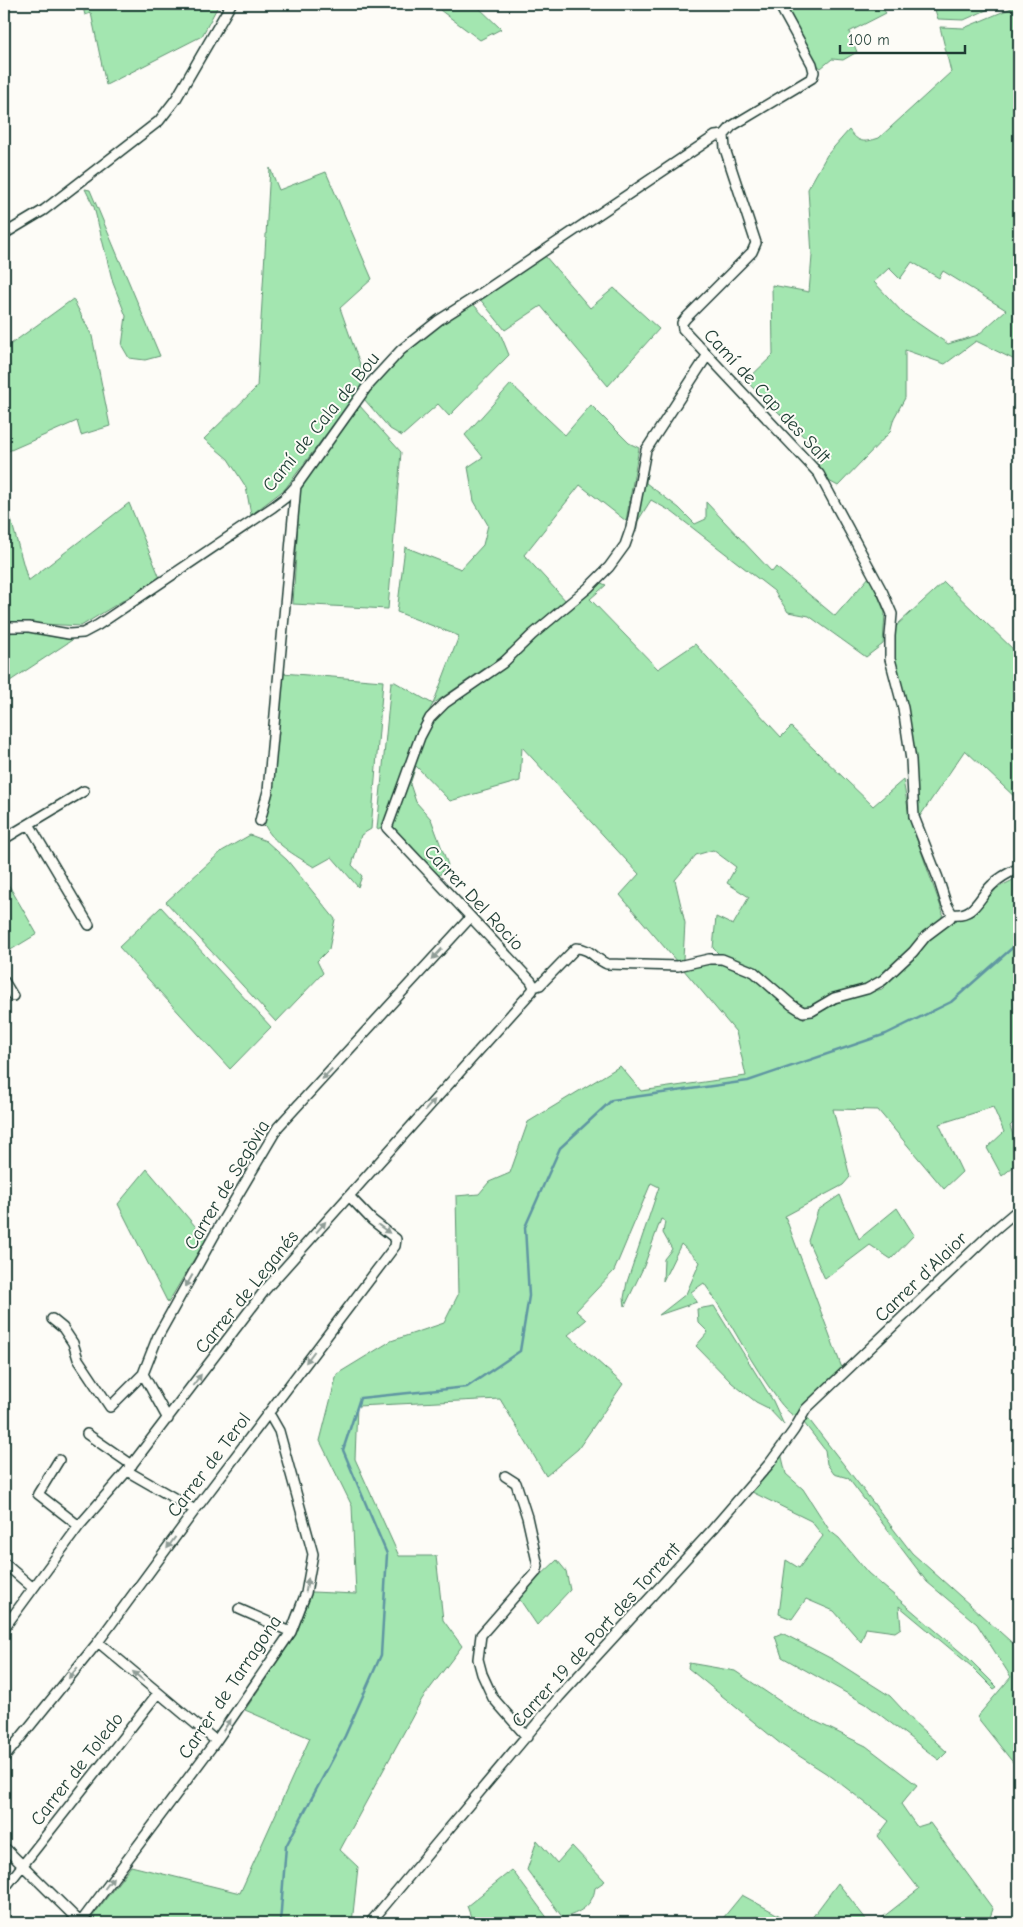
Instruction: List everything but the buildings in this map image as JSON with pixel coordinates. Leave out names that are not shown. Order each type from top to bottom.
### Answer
[{"type":"street","points":[[4,234],[44,210],[159,121],[176,99],[230,4]]},
{"type":"street","points":[[724,135],[732,126],[812,78],[814,72],[812,64],[778,4]]},
{"type":"street","name":"Camí de Cap des Salt","points":[[724,135],[725,149],[756,243],[752,252],[682,324],[683,329],[819,474],[889,607],[892,614],[890,659],[903,708],[911,760],[914,817],[946,903],[952,914]]},
{"type":"street","name":"Camí de Cala de Bou","points":[[4,627],[28,627],[69,634],[84,633],[273,507],[285,498],[296,485],[366,388],[401,350],[439,320],[715,136],[724,135]]},
{"type":"street","name":"Carrer Del Rocio","points":[[533,989],[531,981],[387,828],[420,737],[430,718],[446,702],[503,663],[532,635],[588,588],[609,567],[625,545],[631,528],[646,450],[707,356]]},
{"type":"street","points":[[260,821],[268,791],[296,485]]},
{"type":"street","points":[[4,839],[84,791]]},
{"type":"street","points":[[29,824],[89,925]]},
{"type":"street","points":[[952,914],[961,915],[970,911],[992,885],[1019,868]]},
{"type":"street","name":"Carrer de Leganés","points":[[4,1628],[80,1526],[168,1419],[265,1290],[533,989],[540,985],[576,948],[590,951],[599,960],[607,964],[678,966],[708,959],[722,960],[754,972],[792,1005],[803,1012],[812,1011],[834,998],[867,989],[883,980],[906,959],[926,936],[950,918],[952,914]]},
{"type":"street","name":"Carrer de Segòvia","points":[[52,1319],[63,1328],[73,1343],[78,1359],[110,1407],[142,1374],[158,1336],[220,1225],[278,1127],[470,918]]},
{"type":"street","points":[[4,980],[13,996]]},
{"type":"street","name":"Carrer de Terol","points":[[4,1758],[98,1642],[195,1510],[395,1246],[396,1239],[372,1220],[349,1196]]},
{"type":"street","name":"Carrer d'Alaior","points":[[848,1371],[992,1232],[1019,1209]]},
{"type":"street","name":"Carrer 19 de Port des Torrent","points":[[370,1923],[565,1690],[713,1529],[770,1463],[806,1410],[848,1371]]},
{"type":"street","points":[[142,1374],[168,1419]]},
{"type":"street","name":"Carrer de Tarragona","points":[[80,1923],[216,1741],[291,1632],[306,1593],[313,1554],[279,1431],[271,1417],[267,1415]]},
{"type":"street","points":[[87,1434],[129,1468],[195,1510]]},
{"type":"street","points":[[59,1460],[38,1494],[80,1526]]},
{"type":"street","points":[[505,1476],[516,1484],[527,1517],[538,1566],[536,1572],[481,1635],[478,1659],[493,1698],[527,1737]]},
{"type":"street","points":[[4,1563],[33,1588]]},
{"type":"street","points":[[239,1609],[291,1632]]},
{"type":"street","points":[[98,1642],[216,1741]]},
{"type":"street","name":"Carrer de Toledo","points":[[4,1889],[158,1693]]},
{"type":"street","points":[[4,1848],[80,1923]]},
{"type":"green space","points":[[82,4],[219,4],[202,36],[106,85],[91,13],[85,15]]},
{"type":"green space","points":[[436,4],[475,4],[501,29],[480,40],[440,10]]},
{"type":"green space","points":[[781,4],[879,4],[886,13],[849,32],[857,52],[843,60],[832,59],[821,68],[810,57]]},
{"type":"green space","points":[[933,4],[1000,4],[964,20],[938,19]]},
{"type":"green space","points":[[1014,7],[1019,14],[1019,362],[976,341],[945,364],[905,350],[905,398],[894,418],[890,432],[838,486],[827,480],[806,439],[746,381],[773,355],[772,285],[809,292],[812,256],[808,189],[827,155],[849,130],[862,141],[879,138],[951,72],[940,27],[964,28]],"holes":[[[912,262],[939,278],[943,271],[1006,310],[978,335],[948,344],[903,313],[874,282],[889,268],[900,279]]]},
{"type":"green space","points":[[270,168],[279,190],[326,172],[372,279],[340,308],[366,381],[285,489],[251,515],[246,487],[228,459],[204,439],[257,387]]},
{"type":"green space","points":[[85,189],[90,190],[160,356],[145,360],[129,358],[122,346],[126,316],[113,283],[94,207]]},
{"type":"green space","points":[[545,256],[590,308],[614,288],[659,329],[608,386],[541,306],[505,330],[479,298]]},
{"type":"green space","points":[[73,299],[92,336],[110,426],[81,435],[77,421],[4,453],[4,349]]},
{"type":"green space","points":[[472,303],[500,333],[509,355],[449,416],[438,404],[402,436],[390,429],[364,399],[366,392],[403,353],[439,324]]},
{"type":"green space","points":[[511,384],[565,435],[591,405],[629,443],[639,448],[626,521],[580,485],[524,555],[567,602],[524,635],[504,655],[433,704],[459,636],[397,612],[405,547],[461,569],[483,545],[488,525],[474,501],[468,467],[483,457],[465,435]]},
{"type":"green space","points":[[359,405],[401,452],[388,609],[293,604],[300,487]]},
{"type":"green space","points":[[649,455],[646,483],[679,508],[695,524],[706,519],[706,502],[772,572],[776,567],[835,616],[870,576],[885,613],[883,644],[866,657],[809,616],[788,612],[774,591],[672,512],[651,500],[634,527]]},
{"type":"green space","points":[[129,503],[160,578],[81,626],[4,622],[4,519],[10,516],[28,581]]},
{"type":"green space","points":[[599,582],[606,585],[590,599],[658,669],[695,644],[781,737],[791,727],[873,806],[903,780],[910,820],[943,913],[941,920],[927,929],[913,946],[873,982],[834,993],[815,1006],[803,1008],[789,1000],[764,977],[720,955],[713,948],[716,917],[733,925],[749,897],[727,883],[736,867],[713,850],[696,855],[675,880],[685,923],[683,959],[677,962],[620,895],[639,874],[522,747],[520,781],[450,801],[416,766],[410,784],[416,802],[431,819],[448,865],[437,878],[391,828],[420,745],[432,722],[447,705],[534,638]]},
{"type":"green space","points":[[944,582],[1019,655],[1019,801],[965,750],[918,819],[894,663],[892,634],[898,624]]},
{"type":"green space","points":[[29,632],[72,640],[4,685],[4,633]]},
{"type":"green space","points":[[282,673],[383,681],[371,829],[361,835],[352,865],[362,876],[358,887],[332,857],[314,867],[278,842],[263,821]]},
{"type":"green space","points":[[391,682],[395,682],[433,704],[421,725],[385,821],[379,830],[377,829]]},
{"type":"green space","points":[[250,835],[266,841],[287,860],[335,919],[329,949],[317,961],[323,973],[276,1022],[166,902],[222,851]]},
{"type":"green space","points":[[4,877],[37,934],[4,954]]},
{"type":"green space","points":[[1019,877],[1019,1117],[1010,1126],[1019,1153],[1019,1162],[1002,1176],[987,1148],[1004,1132],[993,1107],[939,1124],[962,1172],[944,1189],[878,1110],[833,1109],[850,1177],[843,1185],[785,1216],[842,1368],[794,1416],[782,1405],[767,1384],[704,1283],[691,1292],[697,1302],[659,1315],[686,1294],[700,1262],[681,1244],[663,1281],[664,1259],[672,1249],[663,1233],[665,1221],[661,1219],[644,1266],[625,1306],[624,1298],[627,1282],[659,1187],[651,1183],[614,1271],[576,1311],[586,1320],[568,1335],[623,1384],[578,1449],[546,1476],[500,1399],[357,1406],[355,1459],[399,1556],[436,1556],[443,1620],[462,1646],[422,1699],[340,1850],[358,1867],[352,1923],[91,1923],[89,1921],[131,1866],[240,1893],[310,1738],[245,1710],[296,1634],[312,1592],[356,1594],[352,1506],[320,1441],[337,1374],[391,1341],[444,1323],[458,1295],[456,1196],[479,1194],[489,1182],[510,1173],[528,1122],[620,1066],[641,1091],[746,1076],[736,1032],[683,969],[709,963],[723,964],[736,969],[760,982],[804,1019],[843,1000],[882,989],[937,933],[954,921],[972,916],[997,888]]},
{"type":"green space","points":[[161,907],[271,1027],[230,1069],[119,947]]},
{"type":"green space","points":[[147,1169],[206,1239],[168,1303],[118,1204]]},
{"type":"green space","points":[[840,1195],[859,1239],[897,1208],[914,1235],[891,1259],[870,1245],[825,1279],[808,1241],[818,1210]]},
{"type":"green space","points":[[714,1306],[773,1401],[784,1425],[768,1408],[756,1402],[732,1383],[696,1346],[708,1332],[698,1322],[697,1309]]},
{"type":"green space","points":[[807,1417],[912,1553],[1019,1649],[1019,1770],[977,1717],[1011,1677],[977,1624],[927,1582],[848,1478],[834,1474],[827,1464],[825,1450],[804,1423]]},
{"type":"green space","points":[[781,1453],[786,1474],[803,1489],[830,1531],[839,1538],[868,1573],[970,1660],[997,1687],[994,1689],[971,1666],[899,1606],[901,1628],[895,1632],[866,1628],[861,1642],[834,1611],[806,1599],[792,1619],[779,1614],[786,1560],[799,1568],[823,1536],[811,1521],[750,1491]]},
{"type":"green space","points":[[557,1560],[566,1571],[570,1590],[537,1625],[518,1597]]},
{"type":"green space","points":[[782,1633],[832,1659],[890,1696],[915,1723],[947,1752],[939,1760],[866,1704],[782,1657],[775,1636]]},
{"type":"green space","points":[[689,1663],[735,1671],[796,1712],[866,1746],[917,1785],[901,1804],[917,1827],[930,1823],[993,1909],[988,1923],[880,1923],[878,1921],[919,1889],[878,1836],[889,1821],[832,1777],[782,1745],[688,1668]]},
{"type":"green space","points":[[537,1840],[557,1863],[572,1846],[605,1881],[595,1888],[591,1900],[580,1911],[563,1918],[527,1870]]},
{"type":"green space","points":[[512,1870],[551,1923],[480,1923],[471,1917],[467,1906]]},
{"type":"green space","points":[[838,1883],[869,1923],[808,1923]]},
{"type":"green space","points":[[742,1895],[793,1923],[719,1923]]},
{"type":"waterway","points":[[280,1923],[286,1846],[345,1736],[381,1655],[387,1554],[343,1450],[360,1398],[467,1387],[520,1351],[529,1296],[525,1227],[560,1148],[612,1100],[748,1081],[886,1034],[951,1002],[1019,942]]}]
